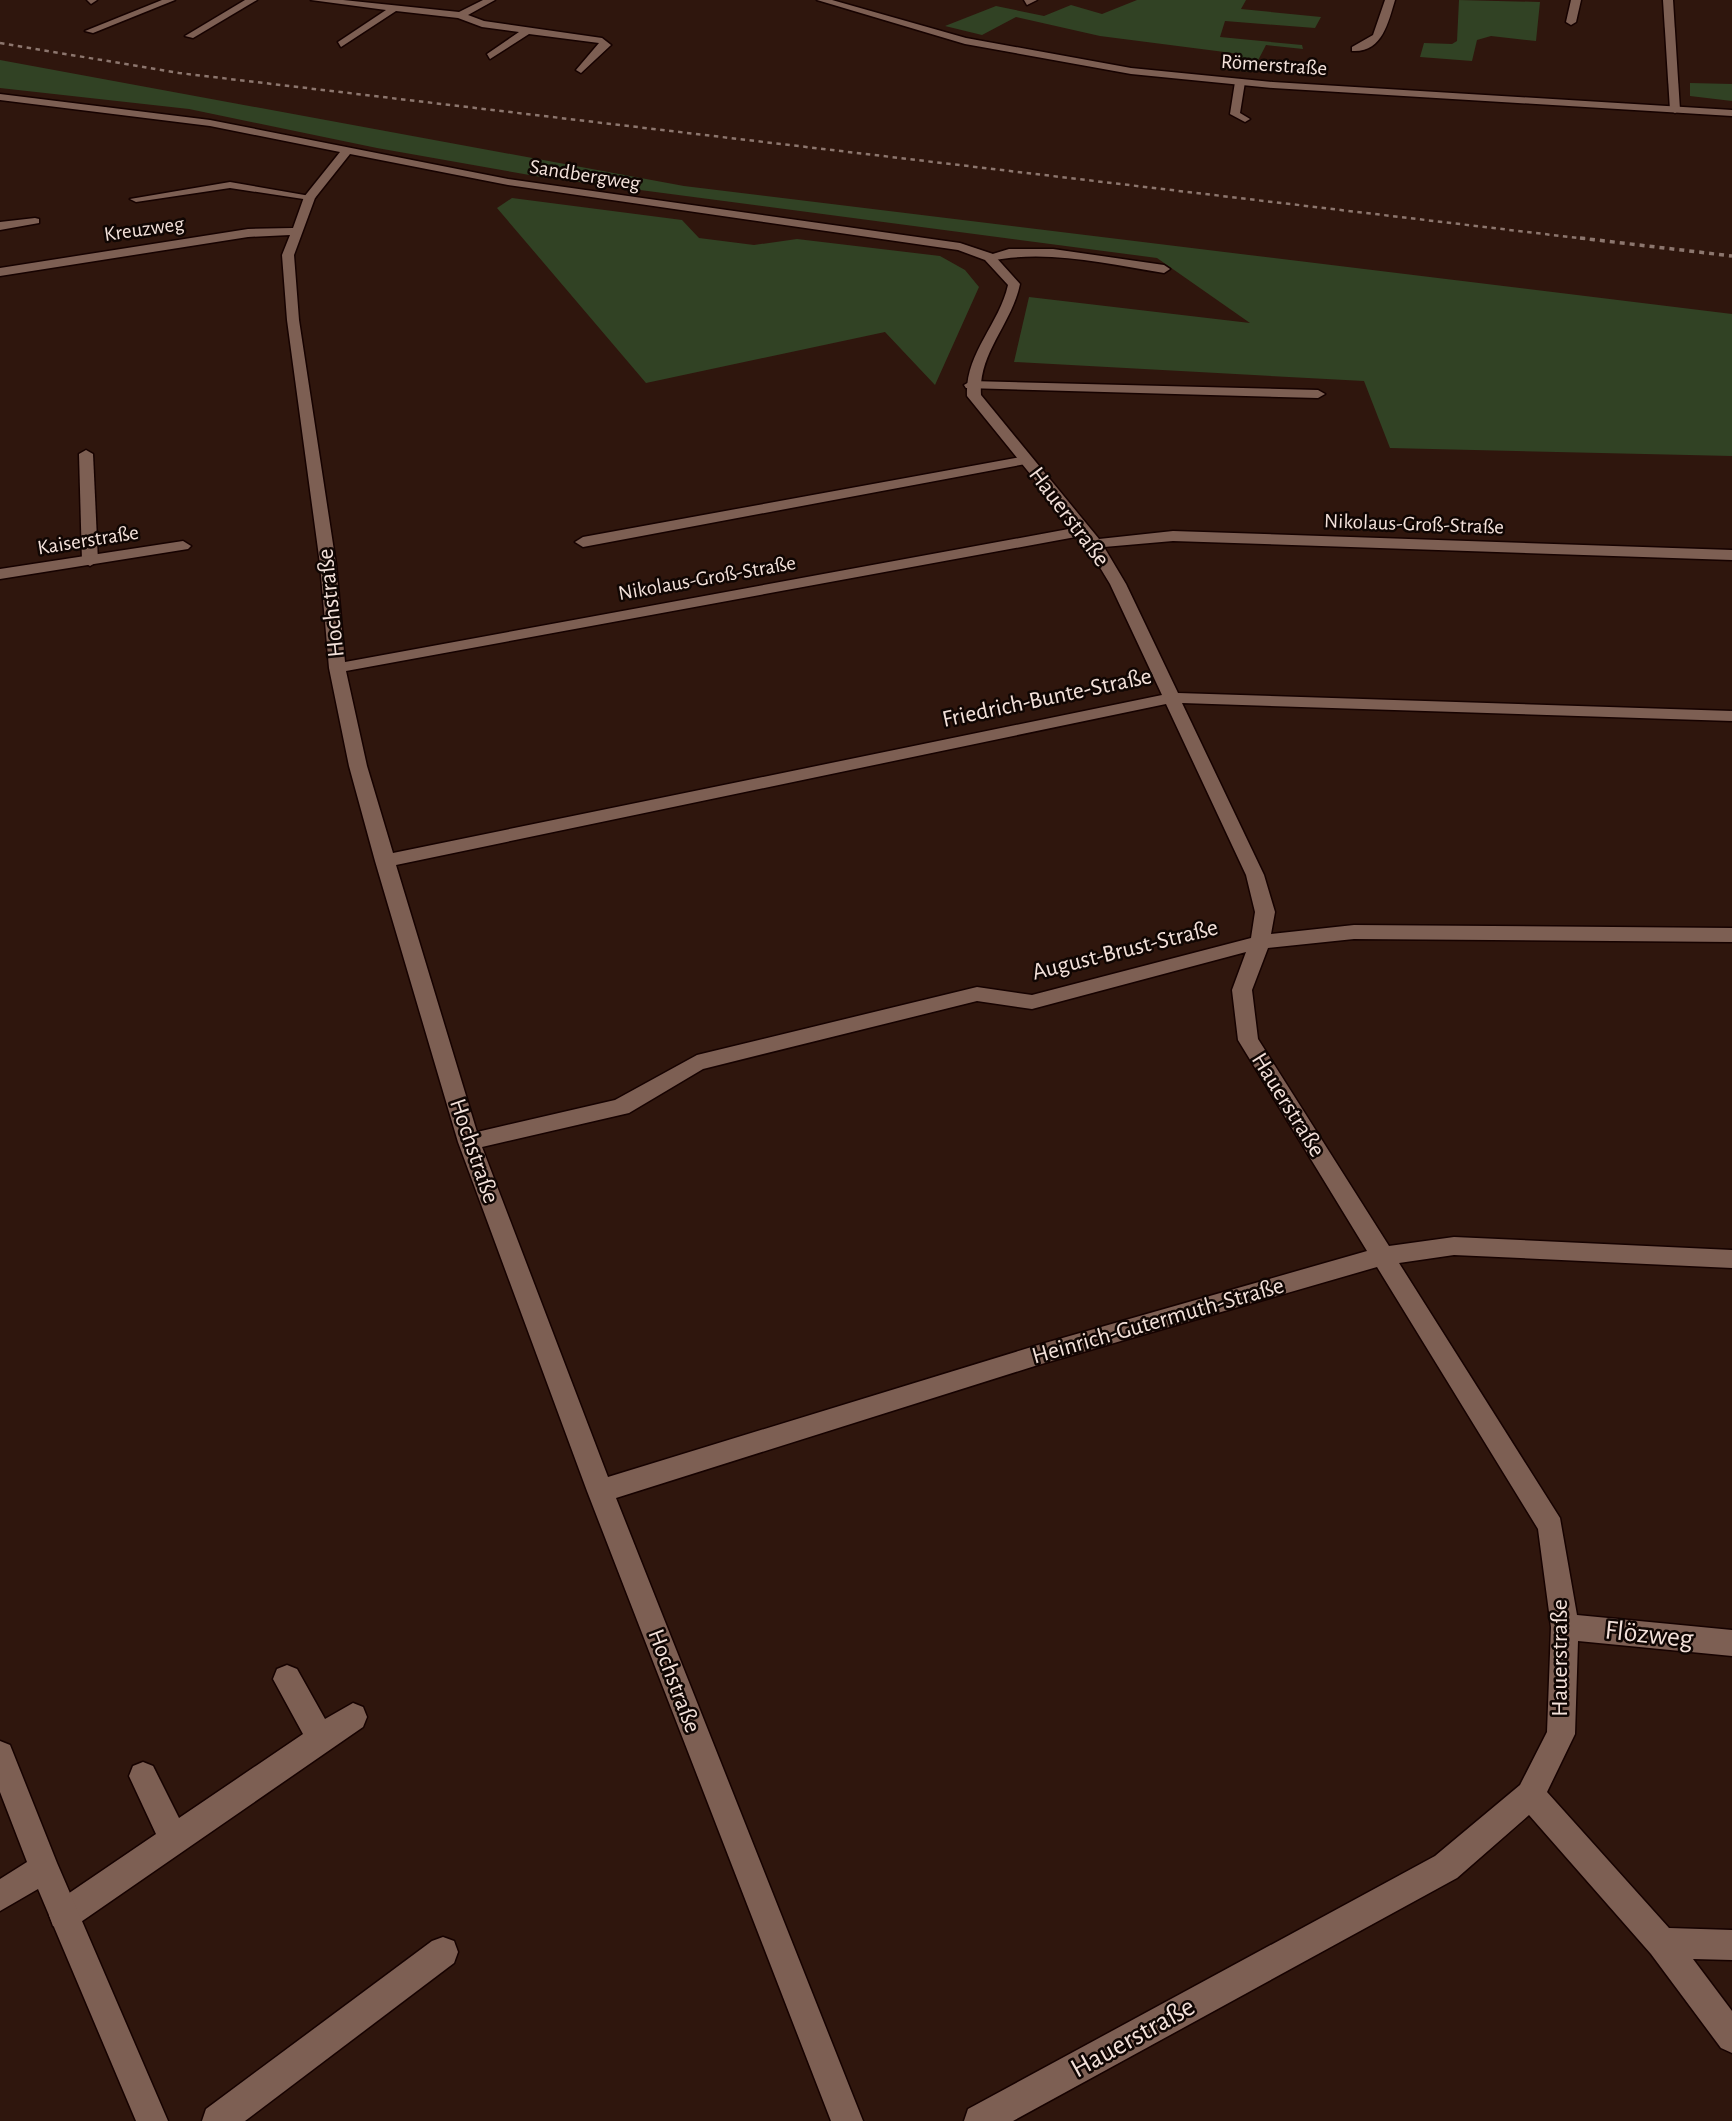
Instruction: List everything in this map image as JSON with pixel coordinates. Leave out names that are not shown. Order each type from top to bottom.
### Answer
[{"type":"street","points":[[90,32],[170,0]]},
{"type":"street","points":[[190,36],[252,0]]},
{"type":"street","points":[[316,0],[460,15],[468,21],[482,24],[602,41],[606,45],[580,70]]},
{"type":"street","points":[[460,15],[490,0]]},
{"type":"street","points":[[1355,49],[1373,44],[1380,37],[1390,0]]},
{"type":"street","points":[[1571,22],[1576,0]]},
{"type":"street","points":[[1668,0],[1675,110]]},
{"type":"street","name":"Römerstraße","points":[[830,1],[939,35],[1035,56],[1131,71],[1240,82],[1732,113]]},
{"type":"street","points":[[341,44],[395,8]]},
{"type":"street","points":[[490,56],[527,30]]},
{"type":"street","points":[[1240,82],[1235,114],[1245,119]]},
{"type":"street","name":"Sandbergweg","points":[[0,97],[210,123],[347,151],[614,199],[914,239],[960,247],[989,257],[1012,250],[1035,251],[1164,270]]},
{"type":"street","name":"Hochstraße","points":[[347,151],[310,197],[288,255],[293,320],[328,564],[337,667],[358,765],[384,862],[469,1142],[600,1491],[847,2121]]},
{"type":"street","points":[[136,199],[230,185],[310,197]]},
{"type":"street","points":[[0,226],[35,221]]},
{"type":"street","name":"Kreuzweg","points":[[0,272],[248,233],[295,231]]},
{"type":"street","points":[[989,257],[1013,284],[1013,295],[978,361],[971,385],[1318,394]]},
{"type":"street","name":"Hauerstraße","points":[[971,385],[974,397],[1090,538],[1118,584],[1255,875],[1265,912],[1261,942],[1242,989],[1248,1040],[1551,1526],[1566,1627],[1561,1734],[1530,1796],[1446,1867],[980,2121]]},
{"type":"street","points":[[86,454],[90,502],[86,524],[89,561]]},
{"type":"street","points":[[583,542],[1026,460]]},
{"type":"street","name":"Nikolaus-Groß-Straße","points":[[337,667],[1090,538],[1173,536],[1732,555]]},
{"type":"street","name":"Kaiserstraße","points":[[0,574],[183,546]]},
{"type":"street","name":"Friedrich-Bunte-Straße","points":[[384,862],[1170,698],[1213,696],[1732,716]]},
{"type":"street","name":"August-Brust-Straße","points":[[469,1142],[621,1107],[697,1063],[977,994],[1032,1002],[1261,942],[1354,932],[1732,935]]},
{"type":"street","name":"Heinrich-Gutermuth-Straße","points":[[600,1491],[1038,1355],[1382,1256],[1454,1246],[1732,1259]]},
{"type":"street","name":"Flözweg","points":[[1566,1627],[1732,1643]]},
{"type":"street","points":[[287,1679],[321,1739]]},
{"type":"street","points":[[64,1915],[353,1717]]},
{"type":"street","points":[[0,1755],[44,1868],[152,2121]]},
{"type":"street","points":[[143,1776],[174,1839]]},
{"type":"street","points":[[1530,1796],[1662,1943],[1732,2038]]},
{"type":"street","points":[[0,1896],[44,1868]]},
{"type":"street","points":[[1662,1943],[1732,1945]]},
{"type":"street","points":[[218,2121],[443,1952]]},
{"type":"green space","points":[[1137,0],[1246,0],[1241,9],[1321,17],[1315,28],[1225,21],[1220,37],[1302,45],[1303,49],[1266,45],[1252,72],[1224,69],[1240,54],[1100,36],[1016,17],[982,35],[945,26],[996,6],[1044,16],[1071,5],[1102,14]]},
{"type":"green space","points":[[1459,0],[1540,2],[1536,41],[1491,36],[1477,40],[1472,61],[1420,57],[1424,43],[1452,44],[1457,41]]},
{"type":"green space","points":[[0,60],[684,186],[1732,314],[1732,456],[1390,448],[1364,381],[1014,362],[1029,297],[1250,323],[1157,258],[541,177],[377,148],[189,109],[0,88]]},
{"type":"green space","points":[[1690,83],[1732,84],[1732,101],[1690,96]]},
{"type":"green space","points":[[512,198],[682,220],[699,238],[754,245],[797,239],[940,256],[965,270],[979,287],[935,385],[885,332],[646,383],[497,208]]},
{"type":"railway","points":[[0,43],[179,73],[1595,240]]},
{"type":"railway","points":[[1580,238],[1732,256]]}]
